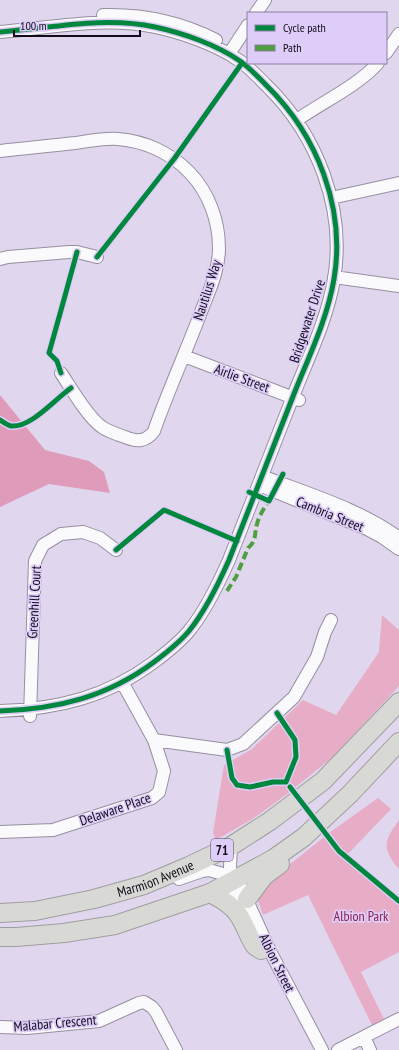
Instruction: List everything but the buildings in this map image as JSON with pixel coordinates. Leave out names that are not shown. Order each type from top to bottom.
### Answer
[{"type":"highway","name":"Marmion Avenue","points":[[0,913],[35,911],[94,899],[144,885],[231,846],[270,821],[323,780],[399,702]]},
{"type":"highway","name":"71","points":[[0,937],[64,933],[115,925],[210,893],[273,859],[304,837],[350,794],[399,742]]},
{"type":"highway","points":[[247,900],[264,876],[303,847],[304,837]]},
{"type":"highway","points":[[210,893],[234,909],[253,943],[261,950]]},
{"type":"street","points":[[257,12],[265,0]]},
{"type":"street","points":[[265,12],[273,0]]},
{"type":"street","name":"Bridgewater Drive","points":[[0,25],[100,15],[137,16],[178,24],[196,30],[237,54],[313,133],[324,154],[330,170],[334,197],[343,233],[338,277],[296,399],[264,482],[217,586],[202,613],[188,632],[164,655],[124,685],[30,714],[0,718]]},
{"type":"street","name":"Bridgewater Drive","points":[[0,32],[100,22],[128,24],[154,27],[174,32],[237,54]]},
{"type":"street","points":[[237,54],[247,28]]},
{"type":"street","points":[[387,52],[399,34]]},
{"type":"street","points":[[237,54],[247,39]]},
{"type":"street","name":"Bridgewater Drive","points":[[255,64],[280,87],[300,118]]},
{"type":"street","points":[[300,118],[362,78],[377,64]]},
{"type":"street","name":"Nautilus Way","points":[[0,151],[106,139],[126,140],[145,144],[168,155],[186,169],[201,187],[213,211],[219,236],[216,271],[184,356],[154,431],[151,435],[140,441],[135,441],[103,428],[89,414],[61,373]]},
{"type":"street","points":[[334,197],[399,183]]},
{"type":"street","points":[[0,259],[69,252],[77,252],[96,257]]},
{"type":"street","points":[[338,277],[399,286]]},
{"type":"street","name":"Airlie Street","points":[[184,356],[296,399]]},
{"type":"street","name":"Cambria Street","points":[[264,482],[356,514],[380,525],[399,538]]},
{"type":"street","name":"Cambria Street","points":[[264,482],[367,529],[399,549]]},
{"type":"street","name":"Greenhill Court","points":[[30,714],[35,561],[43,545],[61,534],[83,532],[100,538],[116,550]]},
{"type":"street","points":[[154,740],[227,750],[243,744],[294,697],[317,658],[325,632],[331,620]]},
{"type":"street","name":"Delaware Place","points":[[0,832],[53,830],[152,798],[159,792],[164,771],[154,740],[124,685]]},
{"type":"street","name":"Bridgewater Drive","points":[[0,711],[30,714]]},
{"type":"street","name":"Albion Street","points":[[231,846],[232,888],[261,950],[313,1050]]},
{"type":"street","points":[[144,885],[152,889],[188,875],[209,870],[223,874],[232,880]]},
{"type":"street","name":"Albion Street","points":[[232,880],[241,886],[271,953],[322,1050]]},
{"type":"street","name":"Malabar Crescent","points":[[0,1027],[27,1028],[99,1021],[144,1002],[156,1012],[176,1050]]},
{"type":"street","points":[[338,1050],[367,1044],[399,1019]]},
{"type":"street","points":[[355,1050],[399,1027]]},
{"type":"green space","points":[[382,615],[399,630],[399,686],[333,757],[254,818],[216,840],[213,833],[224,765],[252,749],[303,700],[336,715],[379,652]]},
{"type":"green space","name":"Albion Park","points":[[378,798],[391,809],[347,855],[399,897],[399,952],[361,972],[384,1019],[372,1025],[308,895],[263,915],[257,898],[274,877],[329,833]]},
{"type":"green space","points":[[399,820],[399,869],[389,855],[387,844],[390,834]]},
{"type":"shaded area","points":[[0,395],[45,450],[89,461],[104,472],[110,493],[49,484],[0,507]]},
{"type":"marked path","points":[[227,591],[236,577],[248,548],[253,543],[259,518],[269,501]]},
{"type":"cycle path","points":[[0,32],[78,24],[136,24],[155,27],[188,36],[231,55],[257,76],[285,105],[313,150],[324,174],[331,200],[336,226],[337,252],[331,295],[322,325],[229,560],[201,615],[177,644],[154,662],[118,684],[81,699],[62,704],[21,710],[0,711]]},
{"type":"cycle path","points":[[97,257],[174,159],[242,63]]},
{"type":"cycle path","points":[[61,373],[57,361],[49,353],[77,252]]},
{"type":"cycle path","points":[[0,420],[11,426],[27,422],[35,418],[71,388]]},
{"type":"cycle path","points":[[249,492],[269,501],[283,474]]},
{"type":"cycle path","points":[[116,550],[164,510],[237,541]]},
{"type":"cycle path","points":[[227,750],[232,778],[237,785],[250,787],[273,782],[286,782],[296,757],[295,740],[277,713]]},
{"type":"cycle path","points":[[290,787],[339,851],[399,901]]}]
